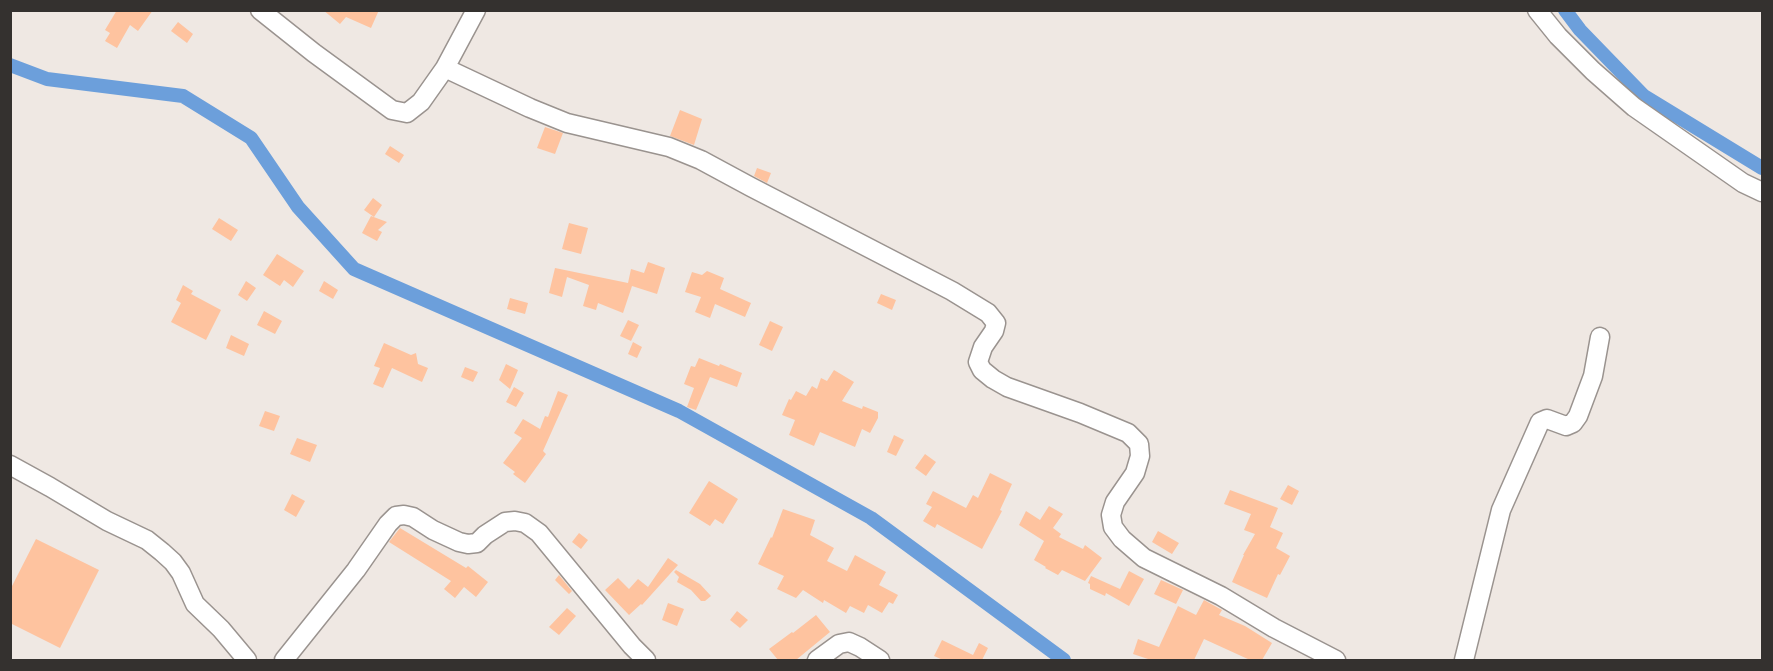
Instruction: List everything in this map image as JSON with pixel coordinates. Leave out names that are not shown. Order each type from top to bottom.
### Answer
[{"type":"street","points":[[260,10],[392,110],[407,113],[421,102],[445,68],[476,10]]},
{"type":"street","points":[[1537,10],[1558,36],[1634,107],[1743,183],[1762,192]]},
{"type":"street","points":[[445,68],[567,123],[669,147],[701,160],[952,291],[988,313],[996,323],[994,332],[983,347],[978,362],[982,370],[1007,387],[1080,413],[1128,434],[1139,444],[1140,456],[1135,473],[1115,502],[1111,515],[1113,527],[1122,539],[1143,558],[1221,596],[1274,628],[1336,660]]},
{"type":"street","points":[[1464,660],[1504,502],[1540,422],[1547,419],[1566,426],[1573,423],[1578,416],[1593,376],[1600,337]]},
{"type":"street","points":[[10,465],[107,521],[147,540],[162,552],[181,573],[195,604],[221,629],[247,660]]},
{"type":"street","points":[[284,660],[356,570],[388,524],[396,516],[404,514],[433,530],[468,544],[477,543],[504,522],[525,523],[538,533],[646,660]]},
{"type":"street","points":[[817,660],[839,644],[849,642],[860,646],[879,660]]},
{"type":"building","points":[[117,10],[153,10],[138,31],[130,25],[117,48],[105,41],[110,33],[105,30]]},
{"type":"building","points":[[323,10],[379,10],[371,28],[346,17],[340,24]]},
{"type":"building","points":[[178,22],[193,34],[187,43],[171,31]]},
{"type":"building","points":[[680,110],[702,119],[694,145],[670,136]]},
{"type":"building","points":[[545,127],[563,133],[555,154],[537,148]]},
{"type":"building","points":[[390,146],[404,155],[399,163],[385,154]]},
{"type":"building","points":[[757,168],[771,173],[767,183],[754,176]]},
{"type":"building","points":[[373,198],[382,205],[374,217],[364,210]]},
{"type":"building","points":[[371,216],[387,222],[378,230],[382,232],[377,241],[362,233]]},
{"type":"building","points":[[219,218],[238,230],[231,241],[212,229]]},
{"type":"building","points":[[569,223],[588,228],[581,254],[562,249]]},
{"type":"building","points":[[277,254],[304,271],[293,287],[284,280],[280,286],[263,275]]},
{"type":"building","points":[[648,262],[665,268],[657,294],[632,286],[623,313],[598,303],[596,310],[583,306],[589,285],[567,277],[562,297],[549,293],[555,268],[628,283],[631,269],[644,273]]},
{"type":"building","points":[[707,271],[724,278],[720,289],[751,303],[745,317],[715,304],[710,318],[695,312],[701,297],[685,292],[692,272],[702,275]]},
{"type":"building","points":[[246,281],[256,288],[247,301],[238,295]]},
{"type":"building","points":[[324,281],[338,290],[333,299],[319,291]]},
{"type":"building","points":[[183,285],[193,291],[191,294],[221,310],[206,340],[171,322],[181,303],[176,300]]},
{"type":"building","points":[[881,294],[896,300],[892,310],[877,303]]},
{"type":"building","points":[[510,298],[528,303],[525,314],[507,309]]},
{"type":"building","points":[[264,311],[282,321],[275,334],[257,325]]},
{"type":"building","points":[[628,320],[639,325],[631,341],[620,336]]},
{"type":"building","points":[[770,321],[783,327],[772,351],[759,345]]},
{"type":"building","points":[[231,335],[249,344],[244,356],[226,348]]},
{"type":"building","points":[[633,342],[642,347],[637,358],[628,354]]},
{"type":"building","points":[[384,343],[411,355],[416,353],[418,364],[428,368],[422,382],[392,368],[383,388],[373,384],[380,368],[374,366]]},
{"type":"building","points":[[699,358],[742,373],[737,387],[710,377],[696,410],[687,407],[694,388],[684,384],[691,366],[695,367]]},
{"type":"building","points":[[506,364],[518,370],[510,389],[499,380]]},
{"type":"building","points":[[465,367],[478,372],[473,382],[461,377]]},
{"type":"building","points":[[834,370],[854,382],[842,401],[862,409],[863,406],[878,412],[878,418],[870,433],[862,429],[855,447],[820,432],[814,446],[789,435],[795,420],[782,415],[789,399],[791,400],[796,391],[806,396],[812,386],[817,389],[821,378],[827,381]]},
{"type":"building","points":[[514,387],[524,393],[516,407],[506,402]]},
{"type":"building","points":[[558,391],[568,395],[543,451],[546,454],[525,483],[503,463],[522,438],[514,433],[523,419],[540,429],[545,416],[548,417]]},
{"type":"building","points":[[265,411],[280,416],[274,431],[259,426]]},
{"type":"building","points":[[894,435],[904,440],[896,456],[887,452]]},
{"type":"building","points":[[297,438],[317,445],[310,462],[290,454]]},
{"type":"building","points":[[925,454],[936,462],[926,476],[915,468]]},
{"type":"building","points":[[990,473],[1012,484],[1000,510],[1002,511],[982,549],[937,524],[935,528],[923,521],[932,507],[926,504],[933,491],[966,508],[973,495],[978,498]]},
{"type":"building","points":[[709,481],[738,499],[723,524],[715,519],[710,526],[689,513]]},
{"type":"building","points":[[1288,485],[1299,491],[1292,505],[1280,499]]},
{"type":"building","points":[[1230,490],[1278,508],[1270,527],[1283,533],[1276,548],[1290,556],[1280,575],[1278,574],[1267,598],[1232,582],[1255,534],[1244,530],[1251,514],[1224,504]]},
{"type":"building","points":[[292,494],[305,501],[296,517],[284,510]]},
{"type":"building","points":[[1049,506],[1063,514],[1053,528],[1061,534],[1059,537],[1083,549],[1085,545],[1102,558],[1085,581],[1062,570],[1058,575],[1034,560],[1044,541],[1019,525],[1026,511],[1040,520]]},
{"type":"building","points":[[783,509],[815,520],[810,535],[834,548],[827,561],[847,571],[855,555],[886,572],[879,585],[898,595],[893,604],[889,602],[882,613],[868,605],[864,613],[850,606],[846,613],[824,600],[823,603],[803,590],[796,598],[777,589],[784,576],[758,564],[772,538]]},
{"type":"building","points":[[400,528],[466,568],[468,566],[488,582],[476,597],[464,587],[455,598],[444,589],[451,581],[389,542]]},
{"type":"building","points":[[1158,531],[1179,543],[1172,554],[1152,542]]},
{"type":"building","points":[[579,533],[588,540],[581,549],[572,542]]},
{"type":"building","points":[[36,539],[99,570],[60,648],[10,623],[10,590]]},
{"type":"building","points":[[668,558],[678,565],[642,605],[629,615],[605,590],[618,578],[629,589],[638,579],[648,587]]},
{"type":"building","points":[[676,570],[700,584],[711,596],[701,601],[691,590],[677,582],[679,577],[674,572]]},
{"type":"building","points":[[1129,571],[1144,579],[1129,606],[1106,593],[1105,596],[1090,589],[1088,583],[1091,576],[1120,589]]},
{"type":"building","points":[[559,575],[572,591],[569,594],[555,580]]},
{"type":"building","points":[[1161,580],[1183,590],[1176,604],[1154,594]]},
{"type":"building","points":[[1204,600],[1222,610],[1219,615],[1245,626],[1272,643],[1262,660],[1250,660],[1204,639],[1194,660],[1151,660],[1133,654],[1138,639],[1159,647],[1178,606],[1196,615]]},
{"type":"building","points":[[668,603],[684,609],[677,626],[662,620]]},
{"type":"building","points":[[567,608],[576,616],[559,635],[549,627]]},
{"type":"building","points":[[737,611],[748,620],[740,628],[730,620]]},
{"type":"building","points":[[816,615],[830,632],[796,660],[778,660],[769,649]]},
{"type":"building","points":[[942,640],[973,655],[979,643],[988,648],[982,660],[943,660],[934,656]]},
{"type":"waterway","points":[[1565,10],[1580,30],[1644,96],[1762,168]]},
{"type":"waterway","points":[[10,65],[47,79],[183,96],[251,138],[298,207],[354,269],[679,411],[871,518],[1064,660]]}]
